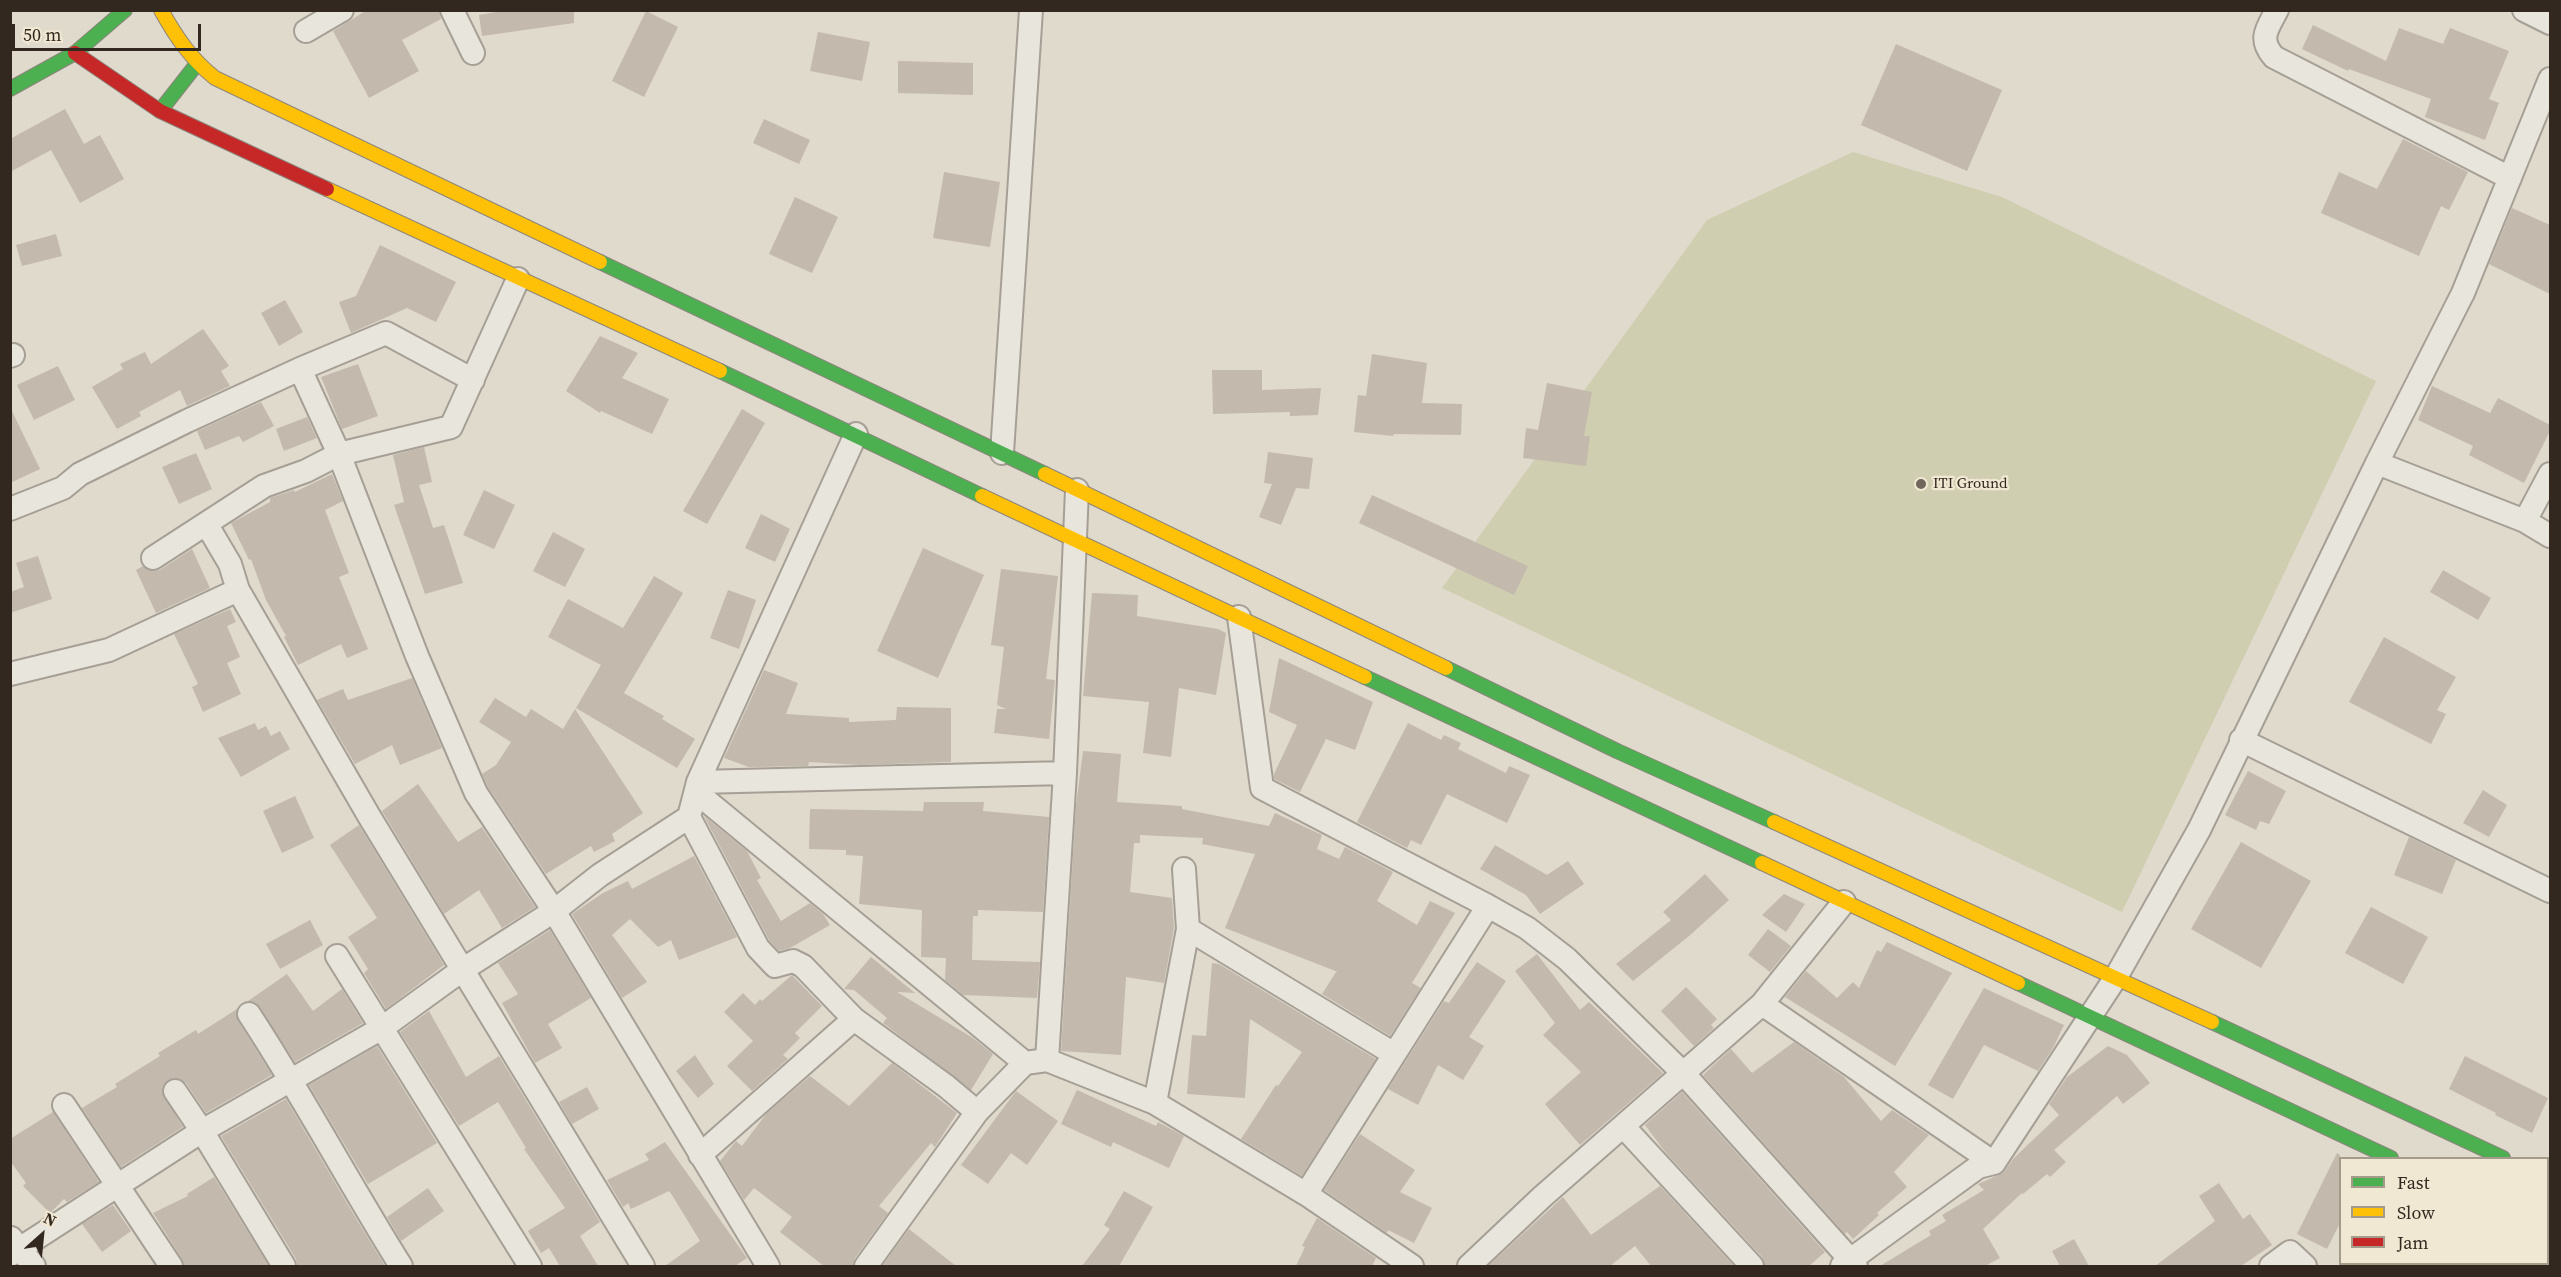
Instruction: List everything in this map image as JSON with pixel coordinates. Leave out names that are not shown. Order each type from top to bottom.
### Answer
[{"type":"main road","points":[[10,89],[75,53],[125,10]]},
{"type":"main road","points":[[161,10],[182,47],[196,65],[215,78],[1002,453],[1617,751],[2116,977],[2501,1157]]},
{"type":"main road","points":[[75,53],[160,111],[856,434],[1074,541],[2389,1157]]},
{"type":"main road","points":[[160,111],[196,65]]},
{"type":"street","points":[[306,31],[342,10]]},
{"type":"street","points":[[452,10],[473,52]]},
{"type":"street","points":[[1002,453],[1031,10]]},
{"type":"street","points":[[2277,10],[2266,29],[2264,40],[2267,49],[2274,57],[2510,178]]},
{"type":"street","points":[[2524,10],[2550,23]]},
{"type":"street","points":[[1239,617],[1262,788],[1527,927],[1551,944],[1684,1074],[1850,1264],[1978,1167],[1994,1163],[2088,1016],[2116,977],[2199,830],[2377,463],[2463,293],[2550,79]]},
{"type":"street","points":[[153,558],[264,486],[306,471],[339,454],[451,427],[518,279]]},
{"type":"street","points":[[10,509],[63,488],[80,474],[300,369],[386,333],[472,380]]},
{"type":"street","points":[[300,369],[339,454],[417,656],[476,793],[554,911],[768,1266]]},
{"type":"street","points":[[34,1266],[14,1247],[119,1187],[202,1131],[382,1028],[462,970],[554,911],[600,875],[689,817],[697,787],[856,434]]},
{"type":"street","points":[[2377,463],[2525,521],[2550,536]]},
{"type":"street","points":[[2525,521],[2550,474]]},
{"type":"street","points":[[866,1266],[977,1112],[1036,1062],[1065,773],[1077,490]]},
{"type":"street","points":[[207,525],[230,564],[238,590],[462,970],[643,1266]]},
{"type":"street","points":[[10,674],[109,650],[238,590]]},
{"type":"street","points":[[2241,740],[2550,891]]},
{"type":"street","points":[[697,787],[1065,773]]},
{"type":"street","points":[[697,787],[1036,1062],[1155,1103],[1306,1194],[1412,1266]]},
{"type":"street","points":[[689,817],[758,948],[775,966],[793,961],[803,966],[854,1019],[946,1086],[977,1112]]},
{"type":"street","points":[[1155,1103],[1188,929],[1184,869]]},
{"type":"street","points":[[1469,1266],[1542,1197],[1762,1004],[1844,902]]},
{"type":"street","points":[[1306,1194],[1488,906]]},
{"type":"street","points":[[1188,929],[1394,1054]]},
{"type":"street","points":[[337,956],[530,1266]]},
{"type":"street","points":[[1762,1004],[1994,1163]]},
{"type":"street","points":[[249,1014],[292,1078],[366,1211],[401,1266]]},
{"type":"street","points":[[700,1155],[854,1019]]},
{"type":"street","points":[[175,1091],[284,1266]]},
{"type":"street","points":[[64,1105],[171,1266]]},
{"type":"street","points":[[1623,1126],[1752,1266]]},
{"type":"street","points":[[2271,1266],[2290,1252],[2305,1266]]},
{"type":"green space","name":"ITI Ground","points":[[1853,152],[2002,197],[2376,381],[2122,912],[1442,588],[1707,220]]},
{"type":"building","points":[[367,10],[439,10],[441,19],[402,40],[419,71],[369,98],[333,31]]},
{"type":"building","points":[[508,10],[574,10],[574,23],[482,36],[479,15]]},
{"type":"building","points":[[646,11],[678,27],[644,97],[612,81]]},
{"type":"building","points":[[2313,25],[2386,61],[2399,28],[2443,44],[2450,28],[2509,51],[2489,99],[2499,103],[2485,140],[2425,117],[2431,99],[2349,69],[2348,71],[2302,49]]},
{"type":"building","points":[[818,32],[870,42],[862,81],[810,71]]},
{"type":"building","points":[[1896,44],[2002,90],[1967,171],[1861,125]]},
{"type":"building","points":[[898,61],[973,63],[973,95],[898,93]]},
{"type":"building","points":[[65,109],[84,144],[100,135],[124,179],[80,203],[51,150],[10,172],[10,139]]},
{"type":"building","points":[[764,119],[810,140],[799,164],[753,143]]},
{"type":"building","points":[[2403,139],[2468,172],[2449,210],[2441,206],[2419,256],[2321,213],[2339,172],[2377,189]]},
{"type":"building","points":[[944,172],[1000,182],[990,247],[933,238]]},
{"type":"building","points":[[795,197],[838,217],[812,273],[769,254]]},
{"type":"building","points":[[2512,208],[2550,225],[2550,294],[2489,264]]},
{"type":"building","points":[[56,234],[62,256],[22,266],[16,245]]},
{"type":"building","points":[[380,245],[456,282],[436,322],[407,308],[351,333],[339,302],[356,296]]},
{"type":"building","points":[[285,300],[303,332],[279,346],[261,313]]},
{"type":"building","points":[[203,329],[229,366],[221,371],[230,386],[187,406],[180,390],[139,412],[141,416],[117,429],[92,387],[123,369],[120,364],[145,352],[151,364]]},
{"type":"building","points":[[600,336],[638,353],[622,378],[669,399],[652,434],[601,411],[600,413],[566,391]]},
{"type":"building","points":[[1372,354],[1427,363],[1422,403],[1462,404],[1461,435],[1394,434],[1393,436],[1354,432],[1358,395],[1366,396]]},
{"type":"building","points":[[358,364],[378,416],[342,429],[321,377]]},
{"type":"building","points":[[58,366],[75,400],[34,420],[17,385]]},
{"type":"building","points":[[1212,370],[1262,370],[1262,390],[1321,388],[1318,415],[1290,416],[1290,412],[1213,414]]},
{"type":"building","points":[[1547,383],[1592,392],[1584,436],[1590,436],[1586,466],[1523,458],[1526,428],[1538,430]]},
{"type":"building","points":[[2432,386],[2490,413],[2498,398],[2550,425],[2550,431],[2524,483],[2469,455],[2473,446],[2418,420]]},
{"type":"building","points":[[261,402],[274,426],[243,442],[239,436],[205,450],[197,431]]},
{"type":"building","points":[[10,407],[40,469],[10,483]]},
{"type":"building","points":[[742,409],[765,423],[707,524],[683,511]]},
{"type":"building","points":[[307,417],[317,438],[284,451],[276,429]]},
{"type":"building","points":[[424,447],[432,482],[419,485],[433,528],[444,525],[463,583],[425,594],[394,505],[404,502],[393,455]]},
{"type":"building","points":[[1268,452],[1313,458],[1309,489],[1296,488],[1281,525],[1259,517],[1272,484],[1264,483]]},
{"type":"building","points":[[196,453],[212,489],[179,504],[162,467]]},
{"type":"building","points":[[332,474],[343,501],[325,510],[349,573],[339,577],[368,649],[347,658],[341,644],[298,665],[284,637],[286,636],[266,600],[251,559],[249,560],[231,523],[270,502],[270,498],[294,490],[295,492]]},
{"type":"building","points":[[484,490],[515,505],[494,549],[463,535]]},
{"type":"building","points":[[1372,495],[1528,566],[1514,595],[1359,523]]},
{"type":"building","points":[[761,514],[790,529],[775,562],[745,548]]},
{"type":"building","points":[[553,532],[585,549],[565,587],[533,571]]},
{"type":"building","points":[[923,548],[984,575],[938,678],[877,651]]},
{"type":"building","points":[[192,549],[210,588],[156,613],[136,570],[143,566],[153,571],[160,570]]},
{"type":"building","points":[[38,556],[52,599],[10,613],[10,592],[24,587],[16,563]]},
{"type":"building","points":[[1001,569],[1058,576],[1046,679],[1055,680],[1049,739],[994,733],[997,709],[1006,709],[997,705],[1004,647],[991,645]]},
{"type":"building","points":[[2443,570],[2491,598],[2478,620],[2430,592]]},
{"type":"building","points":[[654,576],[683,593],[624,693],[664,716],[662,719],[695,739],[677,768],[576,708],[601,665],[548,637],[568,599],[623,628]]},
{"type":"building","points":[[728,590],[756,600],[739,649],[710,638]]},
{"type":"building","points":[[1092,593],[1138,595],[1137,616],[1218,629],[1226,633],[1216,695],[1179,688],[1171,757],[1143,753],[1149,702],[1083,696]]},
{"type":"building","points":[[230,609],[236,622],[227,626],[240,657],[227,663],[241,694],[203,712],[192,687],[198,684],[174,634]]},
{"type":"building","points":[[2384,637],[2456,677],[2437,710],[2446,714],[2431,744],[2349,702]]},
{"type":"building","points":[[1279,658],[1373,702],[1355,750],[1326,739],[1300,792],[1274,779],[1274,774],[1297,725],[1269,712]]},
{"type":"building","points":[[764,670],[798,683],[786,714],[849,718],[849,722],[896,720],[897,707],[951,708],[951,762],[860,765],[809,762],[808,766],[749,767],[724,758]]},
{"type":"building","points":[[412,678],[442,748],[400,765],[392,745],[355,764],[317,700],[343,689],[348,700]]},
{"type":"building","points":[[495,698],[526,717],[531,709],[563,729],[575,709],[643,813],[612,834],[615,841],[594,852],[591,846],[546,874],[488,787],[482,774],[496,765],[511,742],[479,722]]},
{"type":"building","points":[[255,723],[258,730],[266,726],[271,736],[280,731],[290,749],[241,777],[218,738]]},
{"type":"building","points":[[1408,723],[1441,740],[1444,735],[1461,743],[1458,749],[1506,773],[1509,766],[1530,775],[1507,823],[1447,794],[1421,845],[1411,840],[1407,848],[1357,822]]},
{"type":"building","points":[[1083,751],[1121,754],[1117,802],[1182,806],[1182,809],[1269,826],[1275,813],[1322,835],[1317,849],[1339,859],[1345,847],[1393,872],[1377,901],[1417,925],[1430,901],[1455,913],[1412,983],[1421,988],[1390,1036],[1322,994],[1338,972],[1225,928],[1255,854],[1202,844],[1203,838],[1140,835],[1140,843],[1134,843],[1130,892],[1172,898],[1174,928],[1164,983],[1126,977],[1121,1055],[1061,1051],[1076,806]]},
{"type":"building","points":[[2248,771],[2286,791],[2269,824],[2260,821],[2256,830],[2225,815]]},
{"type":"building","points":[[418,784],[458,842],[482,827],[535,907],[502,928],[479,890],[444,914],[382,811]]},
{"type":"building","points":[[2483,790],[2507,805],[2489,837],[2463,823]]},
{"type":"building","points":[[295,796],[314,838],[282,853],[263,811]]},
{"type":"building","points":[[924,802],[984,802],[983,811],[1049,817],[1043,912],[978,910],[978,916],[973,916],[972,960],[1040,962],[1037,998],[963,995],[945,980],[946,958],[921,957],[922,910],[859,904],[863,856],[846,855],[846,850],[809,849],[810,809],[923,811]]},
{"type":"building","points":[[704,816],[747,851],[761,878],[757,880],[781,921],[810,903],[823,914],[830,925],[790,948],[779,951],[769,940]]},
{"type":"building","points":[[359,825],[444,965],[386,1009],[364,973],[368,969],[348,937],[377,918],[330,845]]},
{"type":"building","points":[[2409,837],[2456,860],[2442,894],[2394,875]]},
{"type":"building","points":[[2241,842],[2311,881],[2261,968],[2191,929]]},
{"type":"building","points":[[1495,845],[1547,875],[1568,861],[1584,884],[1540,914],[1526,895],[1480,869]]},
{"type":"building","points":[[694,856],[737,937],[679,960],[671,940],[658,947],[630,919],[612,935],[647,982],[622,998],[572,914],[603,893],[628,881],[632,889]]},
{"type":"building","points":[[1705,874],[1729,900],[1633,981],[1616,964],[1671,920],[1663,912]]},
{"type":"building","points":[[1784,894],[1805,904],[1786,932],[1762,915]]},
{"type":"building","points":[[2371,907],[2428,937],[2403,984],[2345,953]]},
{"type":"building","points":[[310,920],[323,945],[280,969],[266,944]]},
{"type":"building","points":[[1768,929],[1791,946],[1770,972],[1748,955]]},
{"type":"building","points":[[550,930],[591,998],[548,1024],[562,1048],[535,1063],[502,1003],[518,994],[498,963]]},
{"type":"building","points":[[1887,942],[1952,973],[1895,1066],[1785,997],[1806,971],[1837,998],[1853,982],[1859,988],[1877,950],[1881,952]]},
{"type":"building","points":[[1537,954],[1580,1010],[1589,1002],[1663,1073],[1580,1145],[1545,1104],[1581,1072],[1543,1035],[1555,1023],[1515,971]]},
{"type":"building","points":[[871,957],[915,993],[897,992],[973,1038],[993,1054],[971,1090],[883,1023],[887,1018],[854,990],[844,989]]},
{"type":"building","points":[[1477,962],[1506,981],[1469,1037],[1484,1046],[1463,1080],[1438,1065],[1418,1105],[1388,1089],[1444,1001],[1449,1003]]},
{"type":"building","points":[[1212,963],[1219,964],[1376,1059],[1302,1176],[1241,1139],[1276,1085],[1278,1086],[1302,1052],[1250,1019],[1245,1098],[1187,1094],[1192,1035],[1206,1036]]},
{"type":"building","points":[[287,974],[313,1011],[342,989],[363,1023],[295,1062],[260,1007],[255,1002],[248,1001]]},
{"type":"building","points":[[792,975],[822,1006],[795,1033],[800,1038],[783,1055],[788,1059],[752,1091],[727,1066],[753,1041],[724,1012],[743,993],[755,1005]]},
{"type":"building","points":[[1686,987],[1717,1019],[1711,1025],[1714,1028],[1694,1046],[1661,1011]]},
{"type":"building","points":[[1984,988],[2064,1025],[2038,1071],[1984,1045],[1953,1099],[1928,1085]]},
{"type":"building","points":[[237,1009],[238,1021],[272,1075],[206,1113],[186,1083],[175,1078],[168,1080],[163,1085],[162,1093],[183,1127],[121,1167],[82,1108],[117,1087],[115,1084],[160,1056],[158,1053],[196,1030],[198,1034]]},
{"type":"building","points":[[429,1011],[466,1077],[499,1056],[600,1222],[580,1236],[598,1266],[560,1266],[549,1248],[541,1253],[528,1231],[565,1208],[524,1149],[526,1148],[498,1102],[459,1126],[400,1032]]},
{"type":"building","points":[[1794,1042],[1844,1077],[1881,1121],[1892,1110],[1929,1135],[1894,1172],[1907,1187],[1877,1213],[1879,1215],[1853,1239],[1847,1232],[1845,1234],[1703,1075],[1731,1049],[1752,1073]]},
{"type":"building","points":[[377,1046],[437,1143],[368,1184],[309,1085]]},
{"type":"building","points":[[2108,1046],[2127,1055],[2150,1083],[2123,1104],[2117,1096],[2054,1150],[2066,1162],[2050,1177],[2047,1174],[2022,1193],[1983,1229],[2000,1258],[1985,1266],[1880,1266],[1931,1235],[1929,1231],[1946,1221],[1942,1215],[1984,1190],[1978,1184],[2003,1173],[2014,1158],[2059,1115],[2049,1104],[2067,1077]]},
{"type":"building","points":[[695,1055],[714,1084],[698,1098],[676,1071]]},
{"type":"building","points":[[2465,1056],[2548,1098],[2532,1133],[2449,1089]]},
{"type":"building","points":[[892,1063],[957,1113],[935,1147],[931,1143],[879,1206],[888,1213],[855,1258],[853,1266],[824,1266],[780,1232],[792,1217],[754,1188],[744,1200],[720,1161],[736,1141],[742,1146],[766,1114],[810,1076],[849,1106]]},
{"type":"building","points":[[587,1087],[599,1109],[572,1124],[559,1102]]},
{"type":"building","points":[[1077,1090],[1156,1126],[1158,1122],[1184,1136],[1169,1168],[1113,1142],[1111,1147],[1061,1124]]},
{"type":"building","points":[[1016,1091],[1058,1121],[1027,1165],[1011,1153],[988,1184],[961,1165]]},
{"type":"building","points":[[1682,1092],[1825,1252],[1809,1266],[1765,1266],[1762,1257],[1666,1153],[1645,1125]]},
{"type":"building","points":[[286,1099],[385,1266],[297,1266],[296,1259],[221,1136]]},
{"type":"building","points":[[53,1112],[99,1182],[67,1202],[64,1199],[50,1213],[23,1186],[26,1183],[10,1161],[10,1139]]},
{"type":"building","points":[[1360,1134],[1415,1170],[1400,1192],[1432,1208],[1414,1243],[1388,1230],[1387,1233],[1324,1190]]},
{"type":"building","points":[[665,1142],[747,1258],[735,1266],[665,1266],[700,1241],[672,1195],[669,1191],[631,1209],[628,1203],[623,1207],[607,1180],[649,1160],[645,1154]]},
{"type":"building","points":[[2337,1153],[2340,1155],[2339,1225],[2327,1249],[2297,1234]]},
{"type":"building","points":[[214,1177],[269,1266],[184,1266],[182,1259],[153,1213],[188,1196],[187,1194]]},
{"type":"building","points":[[2219,1183],[2243,1219],[2250,1214],[2272,1245],[2241,1266],[2155,1266],[2215,1221],[2199,1196]]},
{"type":"building","points":[[1660,1186],[1734,1266],[1651,1266],[1635,1246],[1610,1266],[1488,1266],[1563,1197],[1591,1235]]},
{"type":"building","points":[[428,1188],[444,1211],[401,1241],[387,1217]]},
{"type":"building","points":[[1124,1191],[1153,1207],[1119,1266],[1082,1266],[1110,1229],[1104,1225]]},
{"type":"building","points":[[113,1205],[131,1231],[102,1252],[82,1224]]},
{"type":"building","points":[[1317,1218],[1376,1258],[1372,1266],[1296,1266],[1305,1247],[1302,1246]]},
{"type":"building","points":[[909,1229],[956,1266],[882,1266]]},
{"type":"building","points":[[2074,1239],[2089,1266],[2060,1266],[2052,1251]]},
{"type":"traffic: fast","points":[[10,89],[75,53],[125,10]]},
{"type":"traffic: fast","points":[[160,111],[196,65]]},
{"type":"traffic: fast","points":[[600,262],[1045,474]]},
{"type":"traffic: fast","points":[[720,371],[982,496]]},
{"type":"traffic: fast","points":[[1446,668],[1617,751],[1774,822]]},
{"type":"traffic: fast","points":[[1365,677],[1762,863]]},
{"type":"traffic: fast","points":[[2018,983],[2389,1157]]},
{"type":"traffic: fast","points":[[2212,1022],[2501,1157]]},
{"type":"traffic: slow","points":[[161,10],[185,47],[215,78],[600,262]]},
{"type":"traffic: slow","points":[[327,189],[720,371]]},
{"type":"traffic: slow","points":[[1045,474],[1446,668]]},
{"type":"traffic: slow","points":[[982,496],[1365,677]]},
{"type":"traffic: slow","points":[[1774,822],[2212,1022]]},
{"type":"traffic: slow","points":[[1762,863],[2018,983]]},
{"type":"traffic: jam","points":[[75,53],[160,111],[327,189]]},
{"type":"place","name":"ITI Ground","points":[[1921,484]]}]
